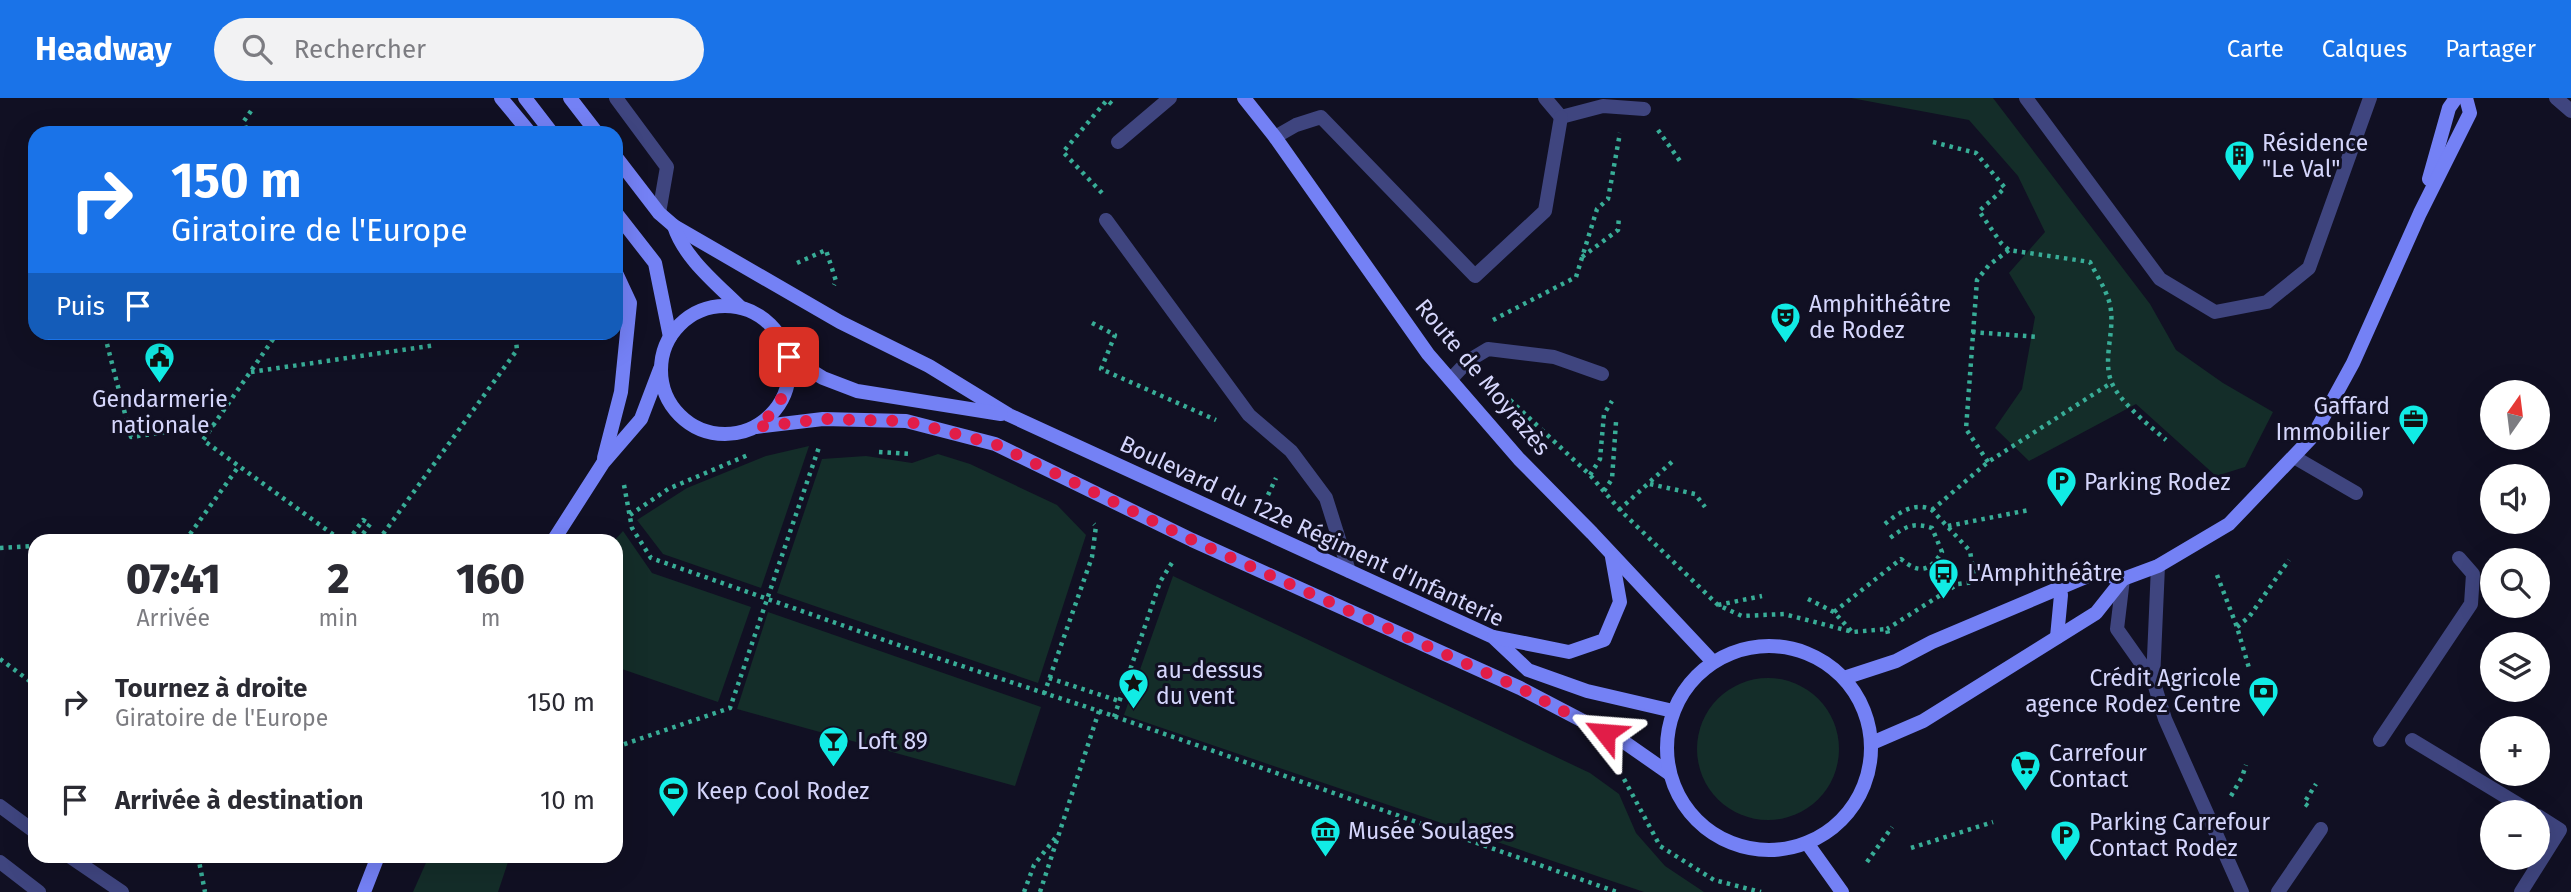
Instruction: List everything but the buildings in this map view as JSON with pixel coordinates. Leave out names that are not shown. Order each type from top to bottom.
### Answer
[{"type":"main road","points":[[501,98],[524,126]]},
{"type":"main road","points":[[525,98],[547,126]]},
{"type":"main road","points":[[570,98],[592,126]]},
{"type":"main road","name":"Route de Moyrazès","points":[[1244,98],[1275,137],[1428,354],[1519,459],[1713,662]]},
{"type":"main road","points":[[2420,213],[2449,108],[2456,98]]},
{"type":"main road","points":[[1872,743],[1923,721],[2096,613],[2123,579],[2158,566],[2229,524],[2294,457],[2313,436],[2353,363],[2420,213],[2470,113],[2466,98]]},
{"type":"main road","points":[[623,166],[659,213],[674,226],[686,249],[740,307]]},
{"type":"main road","points":[[623,223],[655,263],[670,337]]},
{"type":"main road","name":"Boulevard du 122e Régiment d'Infanterie","points":[[674,226],[840,322],[929,366],[1009,415],[1493,637],[1528,670],[1587,691],[1673,711]]},
{"type":"main road","points":[[603,463],[621,392],[630,303],[623,288]]},
{"type":"main road","points":[[757,427],[772,414],[784,397],[790,377],[789,357],[782,340],[772,325],[757,314],[740,307],[720,306],[700,310],[683,321],[670,337],[663,352],[661,368],[663,387],[671,405],[684,419],[700,429],[719,434],[823,419],[906,421],[995,444],[1192,540],[1520,688],[1627,744],[1670,774]]},
{"type":"main road","name":"Boulevard du 122e Régiment d'Infanterie","points":[[789,357],[823,378],[857,391],[1009,415]]},
{"type":"main road","points":[[557,534],[603,463],[641,419],[661,368]]},
{"type":"main road","points":[[1493,637],[1569,652],[1604,640],[1620,601],[1612,556]]},
{"type":"main road","points":[[1844,678],[1896,661],[1932,642],[2095,573],[2123,579]]},
{"type":"main road","points":[[2057,637],[2061,595],[2058,589]]},
{"type":"main road","points":[[1758,646],[1782,646],[1805,652],[1826,663],[1844,678],[1864,708],[1872,743],[1870,768],[1862,793],[1848,813],[1829,831],[1807,843],[1783,849],[1759,849],[1734,844],[1712,833],[1694,817],[1679,797],[1670,774],[1667,753],[1667,732],[1673,711],[1696,675],[1713,662],[1735,651],[1758,646]]},
{"type":"main road","points":[[1807,843],[1842,892]]},
{"type":"main road","points":[[363,892],[375,863]]},
{"type":"street","points":[[616,98],[667,167],[659,213]]},
{"type":"street","points":[[1118,142],[1170,98]]},
{"type":"street","points":[[1545,98],[1562,117]]},
{"type":"street","points":[[2026,98],[2160,279],[2215,312],[2267,302],[2309,268],[2370,98]]},
{"type":"street","points":[[2556,98],[2571,111]]},
{"type":"street","points":[[1562,117],[1604,106],[1644,110]]},
{"type":"street","points":[[1275,137],[1296,125],[1321,117],[1475,276],[1545,211],[1562,117]]},
{"type":"street","points":[[1106,220],[1249,415],[1291,451],[1326,498],[1349,571]]},
{"type":"street","points":[[1451,379],[1468,361],[1488,349],[1554,357],[1602,373]]},
{"type":"street","points":[[2294,457],[2356,493]]},
{"type":"street","points":[[2380,740],[2471,604],[2473,574],[2459,558]]},
{"type":"street","points":[[2153,680],[2158,566]]},
{"type":"street","points":[[2123,579],[2117,629],[2153,680],[2165,719],[2242,892]]},
{"type":"street","points":[[2412,740],[2511,800]]},
{"type":"street","points":[[0,806],[28,827]]},
{"type":"street","points":[[2550,824],[2560,830],[2550,846]]},
{"type":"street","points":[[2278,892],[2320,830]]},
{"type":"street","points":[[0,862],[39,892]]},
{"type":"street","points":[[78,863],[113,890]]},
{"type":"street","points":[[2521,892],[2535,870]]},
{"type":"path","points":[[1107,199],[1063,152],[1107,100],[1114,106]]},
{"type":"path","points":[[1644,110],[1680,160]]},
{"type":"path","points":[[245,126],[244,121],[251,111]]},
{"type":"path","points":[[1488,323],[1576,277],[1597,209],[1608,200],[1621,127]]},
{"type":"path","points":[[1933,142],[1976,153],[2005,188],[1979,212],[2009,250],[2090,262],[2110,302],[2111,337],[2107,363],[2111,383],[2120,396],[2166,440]]},
{"type":"path","points":[[1582,258],[1618,230],[1619,216]]},
{"type":"path","points":[[806,260],[826,250],[836,281]]},
{"type":"path","points":[[1987,462],[1966,429],[1977,280],[1989,265],[2009,250]]},
{"type":"path","points":[[1092,323],[1115,335],[1101,369],[1228,425]]},
{"type":"path","points":[[1972,332],[2039,337]]},
{"type":"path","points":[[272,340],[204,440],[332,534]]},
{"type":"path","points":[[383,534],[517,350],[516,340]]},
{"type":"path","points":[[107,344],[131,437],[214,425]]},
{"type":"path","points":[[250,372],[436,345]]},
{"type":"path","points":[[1932,510],[1987,462],[2111,383]]},
{"type":"path","points":[[1508,399],[1590,475],[1620,510],[1718,605],[1742,615],[1784,614],[1853,632],[1887,629],[1958,584],[1975,582],[1970,551],[1932,510],[1926,507],[1903,510],[1885,524]]},
{"type":"path","points":[[1590,475],[1600,459],[1604,414]]},
{"type":"path","points":[[623,745],[730,708],[824,437],[823,419]]},
{"type":"path","points":[[1604,491],[1612,479],[1616,422]]},
{"type":"path","points":[[630,515],[668,489],[729,461],[755,453]]},
{"type":"path","points":[[1620,510],[1675,459]]},
{"type":"path","points":[[190,534],[239,466]]},
{"type":"path","points":[[622,476],[632,528],[651,558],[1617,892]]},
{"type":"path","points":[[1268,495],[1274,482]]},
{"type":"path","points":[[1650,484],[1695,494],[1705,507]]},
{"type":"path","points":[[1947,526],[2029,510]]},
{"type":"path","points":[[353,534],[363,520],[370,524],[363,534]]},
{"type":"path","points":[[1834,612],[1901,559],[1911,567],[1921,570],[1934,565],[1941,552],[1932,528],[1919,524],[1909,525],[1890,538]]},
{"type":"path","points":[[1044,694],[1092,557],[1096,526]]},
{"type":"path","points":[[0,548],[28,546]]},
{"type":"path","points":[[2237,626],[2249,617],[2289,560]]},
{"type":"path","points":[[1114,717],[1160,582],[1172,561]]},
{"type":"path","points":[[2217,575],[2237,626],[2249,668]]},
{"type":"path","points":[[1718,605],[1762,596]]},
{"type":"path","points":[[1808,599],[1834,612],[1853,632]]},
{"type":"path","points":[[1887,629],[1896,661]]},
{"type":"path","points":[[0,659],[28,680]]},
{"type":"path","points":[[1049,678],[1119,701]]},
{"type":"path","points":[[1040,892],[1099,711]]},
{"type":"path","points":[[2231,794],[2246,765]]},
{"type":"path","points":[[1622,776],[1660,846],[1714,880],[1761,892]]},
{"type":"path","points":[[1911,848],[1993,822]]},
{"type":"path","points":[[1867,862],[1892,827]]},
{"type":"path","points":[[1024,892],[1034,865],[1059,834]]},
{"type":"path","points":[[199,863],[205,892]]},
{"type":"green space","points":[[1851,98],[1993,98],[2150,304],[2176,350],[2223,383],[2273,412],[2245,467],[2216,476],[2136,404],[2029,461],[1995,428],[2022,389],[2035,317],[2009,273],[2045,232],[2018,176],[1969,120]]},
{"type":"green space","points":[[809,446],[761,588],[663,554],[637,520],[687,488],[766,456]]},
{"type":"green space","points":[[938,454],[970,464],[1057,505],[1086,535],[1038,683],[777,593],[822,459],[866,456],[912,463]]},
{"type":"green space","points":[[623,531],[652,573],[751,607],[718,702],[623,669],[623,534],[620,534]]},
{"type":"green space","points":[[1173,576],[1590,773],[1619,794],[1636,833],[1665,866],[1704,892],[1644,892],[1124,715]]},
{"type":"green space","points":[[768,612],[1041,707],[1015,786],[737,709]]},
{"type":"green space","points":[[1768,678],[1795,683],[1818,699],[1834,722],[1839,749],[1834,776],[1818,799],[1795,815],[1768,820],[1741,815],[1718,799],[1702,776],[1697,749],[1702,722],[1718,699],[1741,683]]},
{"type":"green space","points":[[426,863],[508,863],[498,892],[413,892]]},
{"type":"place","name":"Résidence \"Le Val\"","points":[[2239,183]]},
{"type":"place","name":"Amphithéâtre de Rodez","points":[[1786,344]]},
{"type":"place","name":"Gendarmerie nationale","points":[[160,385]]},
{"type":"place","name":"Gaffard Immobilier","points":[[2413,446]]},
{"type":"place","name":"Parking Rodez","points":[[2061,509]]},
{"type":"place","name":"L'Amphithéâtre","points":[[1944,600]]},
{"type":"place","name":"au-dessus du vent","points":[[1133,710]]},
{"type":"place","name":"Crédit Agricole agence Rodez Centre","points":[[2264,718]]},
{"type":"place","name":"Loft 89","points":[[834,768]]},
{"type":"place","name":"Carrefour Contact","points":[[2026,793]]},
{"type":"place","name":"Keep Cool Rodez","points":[[673,818]]},
{"type":"place","name":"Musée Soulages","points":[[1325,858]]},
{"type":"place","name":"Parking Carrefour Contact Rodez","points":[[2066,862]]},
{"type":"route","points":[[789,357],[790,377],[784,397],[772,414],[757,427],[823,419],[906,421],[995,444],[1192,540],[1520,688],[1605,733]]}]
